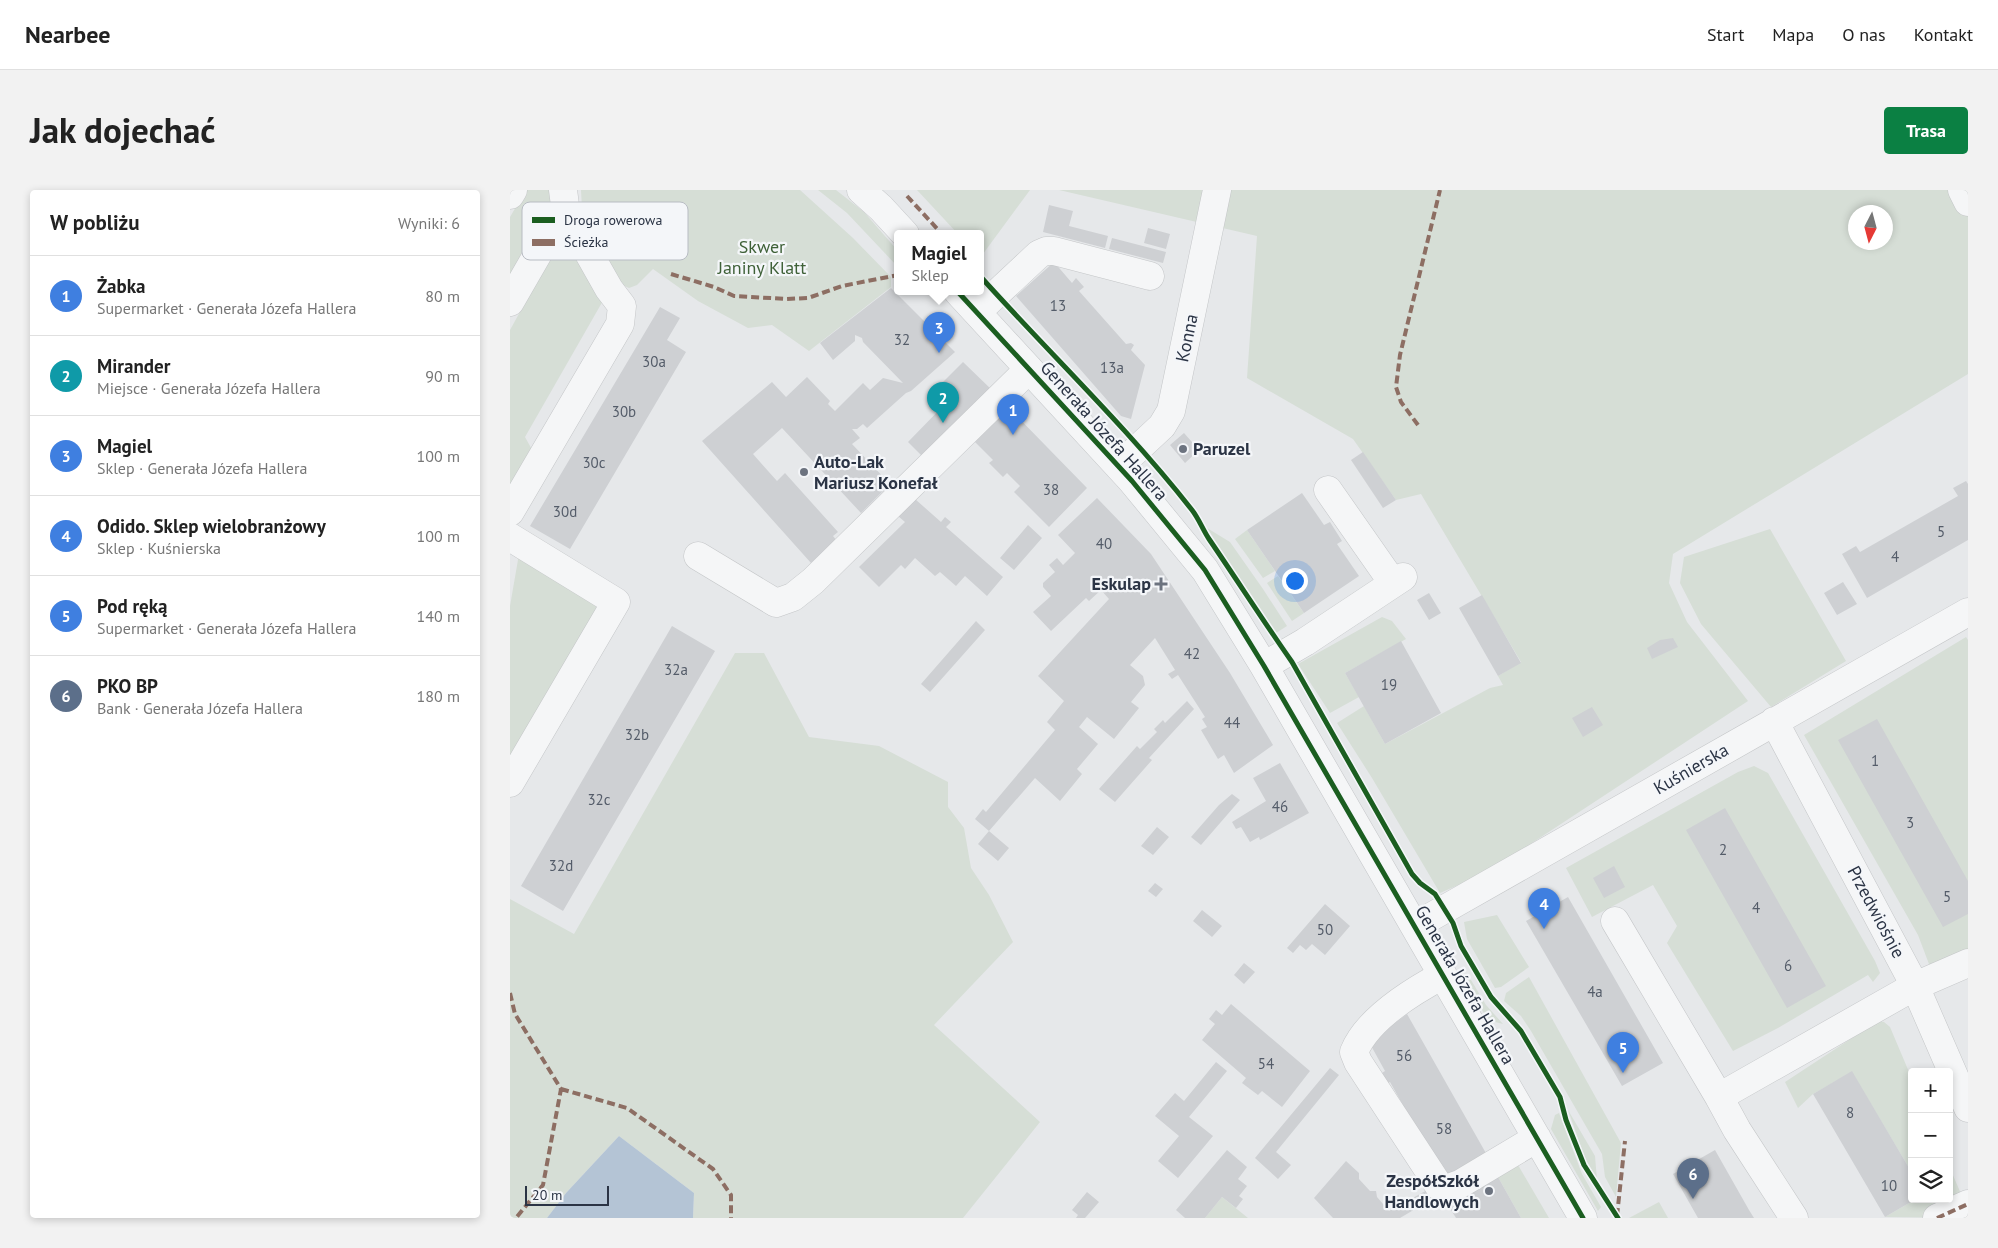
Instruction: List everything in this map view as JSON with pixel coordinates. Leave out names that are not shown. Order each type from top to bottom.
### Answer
[{"type":"street","points":[[510,195],[513,190]]},
{"type":"street","points":[[861,190],[901,230]]},
{"type":"street","name":"Konna","points":[[1119,466],[1162,426],[1172,411],[1217,190]]},
{"type":"street","points":[[1962,190],[1968,202]]},
{"type":"street","points":[[977,312],[1039,254],[1046,251],[1054,251],[1150,276]]},
{"type":"street","points":[[510,302],[535,260]]},
{"type":"street","points":[[510,512],[620,324],[622,306],[608,290],[593,260]]},
{"type":"street","name":"Generała Józefa Hallera","points":[[961,295],[1119,466],[1193,554],[1227,603],[1583,1218]]},
{"type":"street","points":[[698,556],[776,603],[794,597],[813,581],[1029,369]]},
{"type":"street","points":[[1264,666],[1305,642],[1398,580],[1328,490]]},
{"type":"street","points":[[510,536],[616,602],[510,783]]},
{"type":"street","name":"Kuśnierska","points":[[1415,926],[1968,612]]},
{"type":"street","name":"Przedwiośnie","points":[[1774,721],[1915,986],[1968,1108]]},
{"type":"street","points":[[1615,921],[1737,1130],[1794,1218]]},
{"type":"street","points":[[1719,1097],[1915,986],[1968,963]]},
{"type":"street","points":[[1443,975],[1395,1003],[1358,1041],[1354,1052],[1358,1062],[1439,1186],[1449,1188],[1460,1184],[1537,1138]]},
{"type":"street","points":[[1938,1218],[1968,1204]]},
{"type":"green space","points":[[526,190],[555,190],[555,202],[522,202],[523,260],[510,284],[510,217]]},
{"type":"green space","name":"Skwer Janiny Klatt","points":[[581,190],[800,190],[853,238],[891,277],[891,287],[809,351],[772,325],[748,328],[698,301],[653,269],[637,285],[629,288],[620,284],[607,260],[688,260],[688,202],[582,202]]},
{"type":"green space","points":[[818,190],[836,190],[864,212],[894,246],[894,263],[847,213]]},
{"type":"green space","points":[[917,190],[1030,190],[984,253],[984,230],[954,230]]},
{"type":"green space","points":[[1059,190],[1968,190],[1968,374],[1673,554],[1669,583],[1687,622],[1748,701],[1488,872],[1440,893],[1337,723],[1364,706],[1385,744],[1490,688],[1503,685],[1498,676],[1521,662],[1421,494],[1396,500],[1353,439],[1247,378],[1257,236]]},
{"type":"green space","points":[[549,260],[581,260],[604,299],[525,437],[535,455],[510,492],[510,330]]},
{"type":"green space","points":[[1207,528],[1230,542],[1287,626],[1276,633]]},
{"type":"green space","points":[[1770,529],[1846,661],[1771,707],[1701,624],[1680,583],[1684,557]]},
{"type":"green space","points":[[1247,530],[1275,571],[1263,578],[1235,539]]},
{"type":"green space","points":[[519,554],[602,606],[510,765],[510,606]]},
{"type":"green space","points":[[1278,576],[1304,613],[1292,621],[1267,583]]},
{"type":"green space","points":[[1382,617],[1392,621],[1406,639],[1345,673],[1359,697],[1330,713],[1298,664]]},
{"type":"green space","points":[[1966,637],[1968,640],[1968,954],[1932,972],[1918,935],[1804,735]]},
{"type":"green space","points":[[735,653],[764,653],[809,737],[879,746],[948,782],[948,807],[964,828],[971,868],[989,895],[1013,942],[934,1025],[1040,1122],[963,1218],[693,1218],[694,1193],[619,1136],[566,1193],[547,1218],[510,1218],[510,899],[574,934]]},
{"type":"green space","points":[[1754,766],[1768,773],[1875,961],[1880,973],[1873,982],[1868,975],[1778,1028],[1733,1051],[1667,943],[1677,926],[1653,885],[1592,917],[1566,868],[1738,772]]},
{"type":"green space","points":[[1497,915],[1529,967],[1501,987],[1495,988],[1467,939],[1464,922]]},
{"type":"green space","points":[[1529,977],[1621,1143],[1616,1197],[1605,1177],[1602,1154],[1531,1031],[1521,1016],[1504,1001],[1506,993]]},
{"type":"green space","points":[[1464,979],[1471,980],[1486,1005],[1503,1024],[1488,1020]]},
{"type":"green space","points":[[1878,1021],[1884,1022],[1890,1027],[1908,1070],[1908,1166],[1852,1072],[1813,1094],[1798,1108],[1785,1082]]},
{"type":"green space","points":[[1568,1110],[1595,1156],[1597,1180],[1585,1158]]},
{"type":"green space","points":[[1559,1113],[1582,1174],[1601,1207],[1598,1211],[1551,1129],[1555,1115]]},
{"type":"green space","points":[[1518,1165],[1549,1218],[1521,1218],[1498,1177]]},
{"type":"green space","points":[[1953,1175],[1968,1210],[1968,1218],[1885,1217],[1909,1203],[1953,1203]]},
{"type":"green space","points":[[1222,1197],[1248,1218],[1205,1218]]},
{"type":"green space","points":[[1659,1202],[1668,1218],[1629,1218]]},
{"type":"water","points":[[619,1136],[694,1193],[693,1218],[547,1218],[566,1193]]},
{"type":"building","points":[[1049,205],[1073,211],[1069,226],[1108,236],[1105,248],[1043,232]]},
{"type":"building","points":[[1148,228],[1170,234],[1166,249],[1144,243]]},
{"type":"building","points":[[1112,238],[1166,252],[1163,263],[1109,249]]},
{"type":"building","points":[[1054,262],[1072,283],[1076,278],[1084,287],[1079,291],[1126,344],[1131,343],[1134,345],[1131,350],[1145,365],[1131,419],[1121,416],[1016,296]]},
{"type":"building","points":[[891,288],[894,291],[894,295],[898,295],[955,352],[867,428],[863,424],[857,429],[852,429],[860,438],[852,444],[890,484],[861,513],[782,428],[753,454],[777,481],[785,473],[838,532],[833,536],[837,541],[811,563],[702,441],[772,382],[786,397],[807,377],[830,401],[828,404],[835,411],[863,383],[870,390],[883,378],[903,383],[863,342],[862,338],[855,335],[855,341],[833,360],[820,343]]},
{"type":"building","points":[[660,307],[680,318],[667,340],[686,352],[570,549],[530,526]]},
{"type":"building","points":[[963,362],[993,391],[924,458],[908,442],[944,405],[933,392]]},
{"type":"building","points":[[1008,407],[1087,488],[1049,527],[1014,492],[1020,486],[1007,473],[1003,477],[989,463],[993,460],[974,441]]},
{"type":"building","points":[[1184,433],[1199,450],[1185,463],[1170,445]]},
{"type":"building","points":[[1363,452],[1396,500],[1383,508],[1351,460]]},
{"type":"building","points":[[1966,481],[1968,484],[1968,540],[1867,598],[1842,554],[1856,546],[1860,552],[1958,496],[1953,488]]},
{"type":"building","points":[[1302,493],[1324,525],[1330,522],[1342,541],[1337,544],[1359,576],[1304,613],[1247,530]]},
{"type":"building","points":[[1097,498],[1151,554],[1230,673],[1273,745],[1234,773],[1224,755],[1218,759],[1201,730],[1207,727],[1202,719],[1205,717],[1178,675],[1172,679],[1168,674],[1175,670],[1155,638],[1130,665],[1143,676],[1145,685],[1131,702],[1139,708],[1114,739],[1087,717],[1079,727],[1098,744],[1077,769],[1082,774],[1060,801],[1035,778],[989,831],[975,819],[983,809],[986,812],[1055,730],[1047,722],[1064,701],[1038,676],[1109,599],[1101,590],[1089,601],[1086,598],[1051,631],[1033,612],[1051,596],[1043,587],[1043,583],[1055,572],[1049,565],[1057,558],[1063,565],[1075,553],[1058,535]]},
{"type":"building","points":[[915,499],[941,522],[945,517],[951,522],[946,527],[1003,577],[987,596],[965,576],[956,586],[940,572],[935,576],[915,558],[905,569],[901,565],[879,587],[859,567],[905,522],[898,516]]},
{"type":"building","points":[[1028,525],[1042,538],[1014,570],[1000,558]]},
{"type":"building","points":[[1843,582],[1857,604],[1837,615],[1824,593]]},
{"type":"building","points":[[1429,593],[1441,613],[1429,620],[1417,600]]},
{"type":"building","points":[[1482,595],[1521,663],[1498,676],[1459,608]]},
{"type":"building","points":[[976,621],[985,630],[930,692],[921,684]]},
{"type":"building","points":[[672,626],[715,651],[563,911],[521,886]]},
{"type":"building","points":[[1673,638],[1678,647],[1652,659],[1647,648],[1660,640]]},
{"type":"building","points":[[1401,641],[1441,713],[1385,744],[1345,673]]},
{"type":"building","points":[[1187,701],[1194,709],[1149,758],[1152,760],[1115,802],[1099,789],[1137,746],[1140,749],[1157,732],[1154,729],[1163,720],[1165,723]]},
{"type":"building","points":[[1592,707],[1603,725],[1583,737],[1572,718]]},
{"type":"building","points":[[1877,719],[1968,881],[1968,914],[1943,927],[1838,740]]},
{"type":"building","points":[[1280,763],[1309,813],[1260,840],[1259,837],[1250,842],[1241,827],[1236,829],[1232,822],[1266,801],[1253,778]]},
{"type":"building","points":[[1232,794],[1240,800],[1201,845],[1191,837],[1219,805]]},
{"type":"building","points":[[1725,808],[1826,986],[1787,1008],[1686,830]]},
{"type":"building","points":[[1157,827],[1169,837],[1153,855],[1141,846]]},
{"type":"building","points":[[989,831],[1009,848],[998,861],[978,844]]},
{"type":"building","points":[[1614,866],[1625,887],[1604,898],[1593,878]]},
{"type":"building","points":[[1155,883],[1163,889],[1156,897],[1148,891]]},
{"type":"building","points":[[1568,897],[1663,1063],[1622,1086],[1526,921]]},
{"type":"building","points":[[1325,904],[1350,926],[1325,955],[1312,944],[1306,950],[1300,945],[1293,953],[1287,948]]},
{"type":"building","points":[[1202,910],[1222,926],[1212,937],[1193,921]]},
{"type":"building","points":[[1244,963],[1255,972],[1244,984],[1234,975]]},
{"type":"building","points":[[1231,1004],[1310,1071],[1282,1107],[1262,1091],[1258,1095],[1242,1083],[1246,1078],[1202,1040],[1215,1024],[1209,1019],[1216,1010],[1222,1015]]},
{"type":"building","points":[[1407,1014],[1487,1155],[1446,1181],[1390,1082],[1385,1085],[1379,1075],[1385,1071],[1369,1042]]},
{"type":"building","points":[[1216,1062],[1227,1071],[1189,1117],[1213,1136],[1178,1178],[1158,1161],[1179,1136],[1155,1116],[1175,1093],[1184,1101]]},
{"type":"building","points":[[1330,1068],[1339,1075],[1276,1152],[1291,1165],[1278,1179],[1255,1158]]},
{"type":"building","points":[[1852,1071],[1908,1166],[1909,1203],[1885,1217],[1813,1094]]},
{"type":"building","points":[[1227,1150],[1247,1167],[1238,1179],[1247,1186],[1239,1196],[1243,1199],[1236,1208],[1222,1197],[1205,1218],[1185,1218],[1176,1210]]},
{"type":"building","points":[[1715,1150],[1754,1218],[1698,1218],[1673,1174]]},
{"type":"building","points":[[1346,1161],[1359,1173],[1359,1179],[1370,1191],[1376,1191],[1377,1197],[1389,1211],[1429,1189],[1434,1198],[1400,1218],[1333,1218],[1314,1198]]},
{"type":"building","name":"ZespółSzkół Handlowych","points":[[1498,1177],[1521,1218],[1456,1218],[1448,1205]]},
{"type":"building","points":[[1087,1192],[1099,1202],[1085,1218],[1076,1218],[1078,1215],[1072,1210]]},
{"type":"marked path","points":[[1418,425],[1401,402],[1396,387],[1400,355],[1440,190]]},
{"type":"marked path","points":[[907,196],[938,230]]},
{"type":"marked path","points":[[671,274],[714,287],[734,296],[787,299],[808,298],[842,286],[894,276]]},
{"type":"marked path","points":[[510,993],[515,1014],[561,1089],[543,1185],[516,1218]]},
{"type":"marked path","points":[[561,1089],[627,1108],[713,1169],[731,1195],[731,1218]]},
{"type":"marked path","points":[[1617,1216],[1625,1141]]},
{"type":"marked path","points":[[1937,1218],[1968,1204]]},
{"type":"cycle path","points":[[984,280],[1115,420],[1194,513],[1209,539],[1292,662],[1412,874],[1420,883],[1435,894],[1453,923],[1461,946],[1491,997],[1521,1031],[1560,1097],[1566,1120],[1584,1165],[1618,1218]]},
{"type":"cycle path","points":[[961,295],[1132,481],[1205,570],[1264,666],[1583,1218]]},
{"type":"place","name":"Magiel","points":[[939,353]]},
{"type":"place","name":"Mirander","points":[[943,423]]},
{"type":"place","name":"Żabka","points":[[1013,435]]},
{"type":"place","name":"Paruzel","points":[[1183,449]]},
{"type":"place","name":"Auto-Lak Mariusz Konefał","points":[[804,472]]},
{"type":"place","name":"Eskulap","points":[[1161,584]]},
{"type":"place","name":"Odido. Sklep wielobranżowy","points":[[1544,929]]},
{"type":"place","name":"Pod ręką","points":[[1623,1073]]},
{"type":"place","name":"ZespółSzkół Handlowych","points":[[1489,1191]]},
{"type":"place","name":"PKO BP","points":[[1693,1199]]}]
